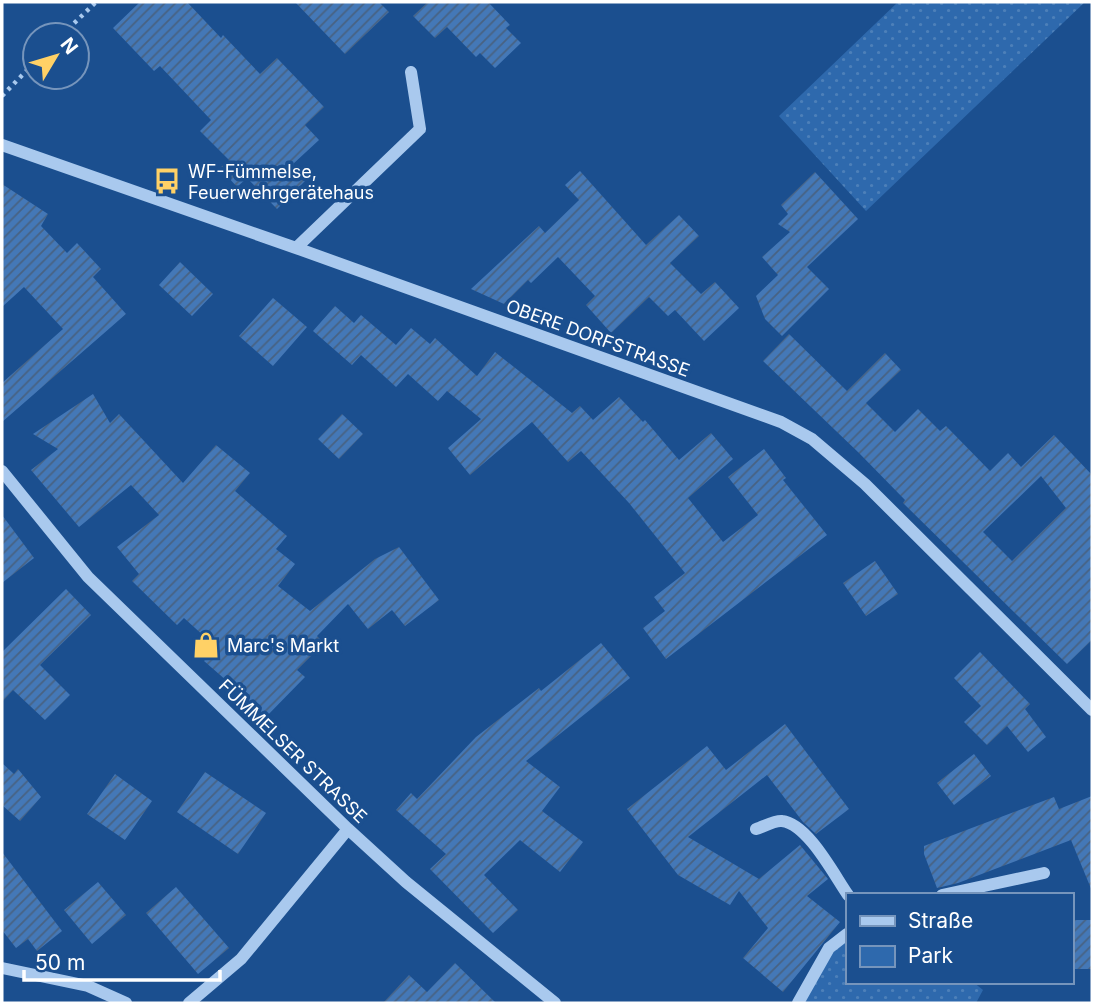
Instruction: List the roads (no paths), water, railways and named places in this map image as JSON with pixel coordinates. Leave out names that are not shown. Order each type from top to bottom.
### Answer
[{"type":"street","points":[[296,248],[420,129],[411,72]]},
{"type":"street","name":"OBERE DORFSTRASSE","points":[[2,145],[781,422],[812,439],[864,484],[1092,710]]},
{"type":"street","name":"FÜMMELSER STRASSE","points":[[2,471],[88,577],[348,829],[417,891],[555,1003]]},
{"type":"street","points":[[756,830],[781,821],[794,825],[807,836],[847,893]]},
{"type":"street","points":[[188,1003],[241,959],[348,829]]},
{"type":"street","points":[[951,893],[1044,873]]},
{"type":"street","points":[[798,1003],[829,948],[846,935]]},
{"type":"street","points":[[2,968],[88,986],[126,1003]]},
{"type":"place","name":"WF-Fümmelse, Feuerwehrgerätehaus","points":[[167,181]]},
{"type":"place","name":"Marc's Markt","points":[[206,645]]}]
